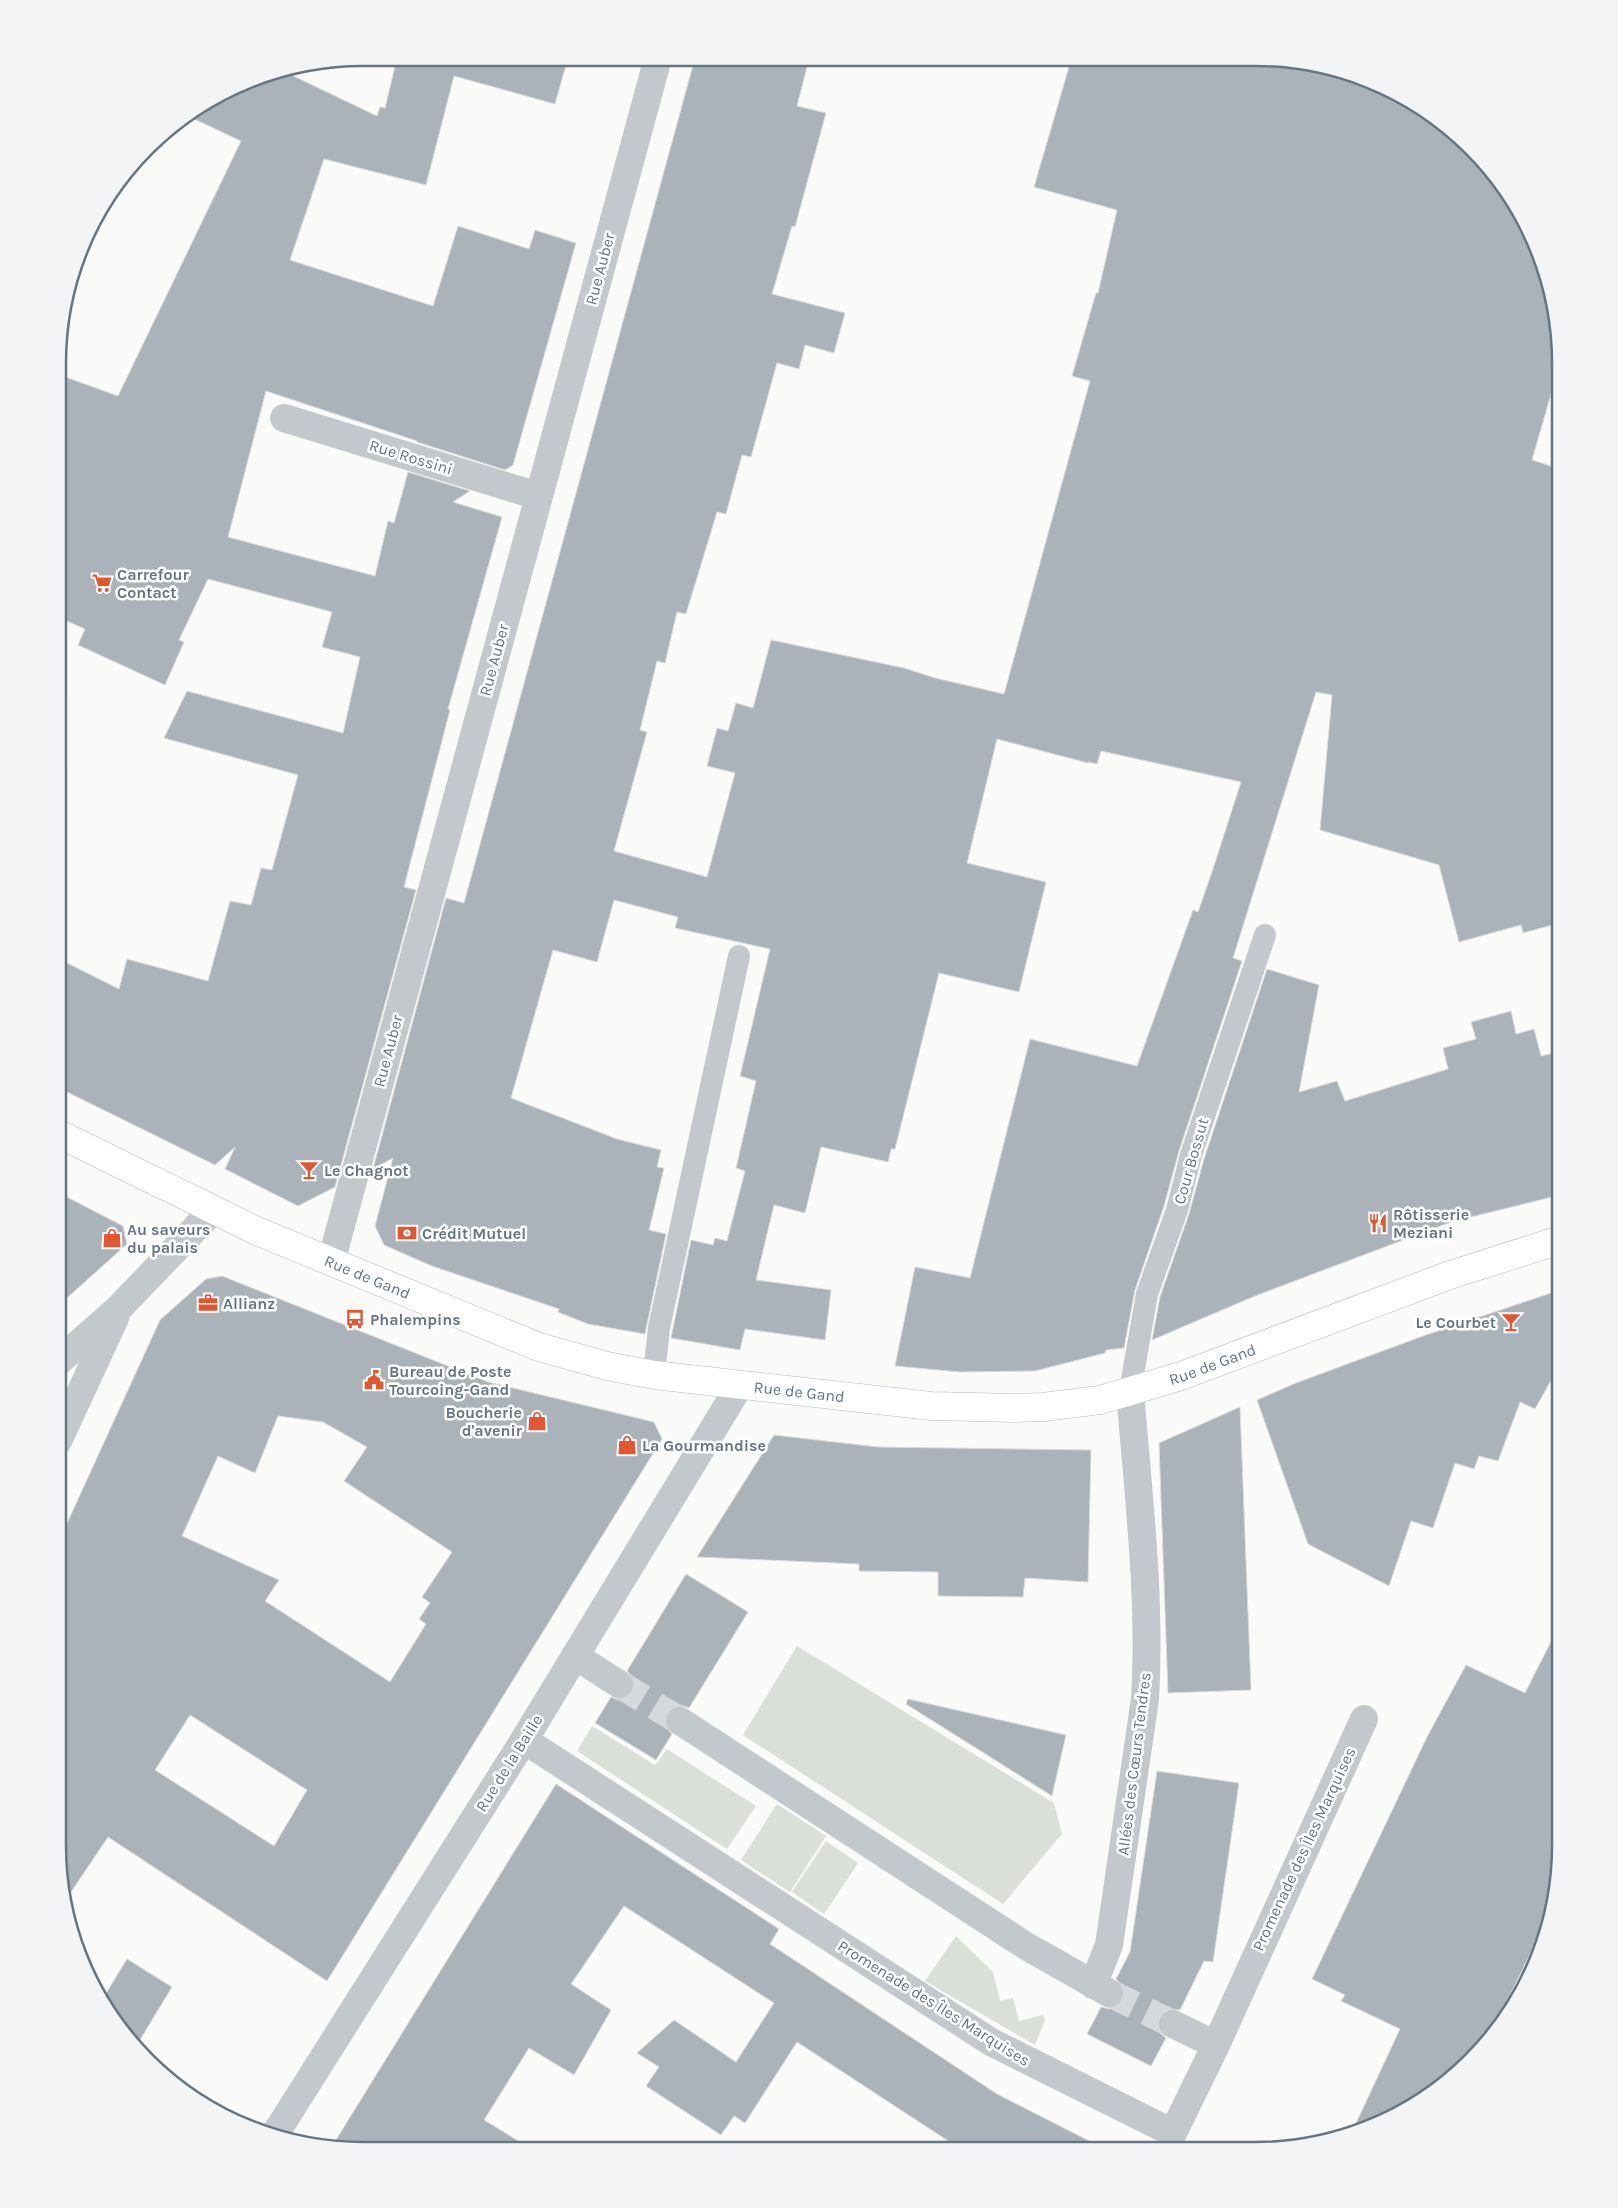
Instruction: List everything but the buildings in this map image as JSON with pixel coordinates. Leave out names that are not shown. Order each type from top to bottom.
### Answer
[{"type":"main road","name":"Rue de Gand","points":[[66,1137],[213,1210],[331,1262],[539,1348],[607,1366],[654,1375],[931,1406],[975,1408],[1043,1407],[1100,1400],[1181,1376],[1492,1260],[1552,1242]]},
{"type":"street","name":"Rue Auber","points":[[331,1262],[656,66]]},
{"type":"street","name":"Rue Rossini","points":[[284,418],[538,496]]},
{"type":"street","points":[[66,1355],[119,1308],[213,1210]]},
{"type":"street","points":[[66,1424],[119,1308]]},
{"type":"street","name":"Rue de la Baille","points":[[277,2129],[524,1740],[740,1385]]},
{"type":"street","name":"Allées des Cœurs Tendres","points":[[680,1721],[1026,1946],[1101,1989],[1146,1685],[1146,1609],[1130,1391]]},
{"type":"street","points":[[575,1656],[619,1684]]},
{"type":"street","name":"Promenade des Îles Marquises","points":[[524,1740],[991,2042],[1173,2133],[1216,2045],[1364,1720]]},
{"type":"street","points":[[1173,2024],[1216,2045]]},
{"type":"lane","name":"Cour Bossut","points":[[1130,1391],[1147,1294],[1178,1210],[1190,1155],[1265,935]]},
{"type":"lane","points":[[654,1375],[659,1328],[739,956]]},
{"type":"shaded area","points":[[797,1646],[1054,1803],[1062,1834],[1003,1904],[743,1735]]},
{"type":"shaded area","points":[[592,1726],[655,1765],[667,1749],[756,1806],[727,1849],[577,1751]]},
{"type":"shaded area","points":[[777,1804],[826,1836],[790,1892],[741,1860]]},
{"type":"shaded area","points":[[826,1841],[858,1863],[824,1914],[792,1892]]},
{"type":"shaded area","points":[[956,1936],[993,1972],[1000,2001],[1013,1998],[1019,2021],[1043,2015],[1045,2020],[1035,2045],[925,1981]]},
{"type":"tunnel","points":[[619,1684],[680,1721]]},
{"type":"tunnel","points":[[1109,1993],[1173,2024]]},
{"type":"place","name":"Carrefour Contact","points":[[102,583]]},
{"type":"place","name":"Le Chagnot","points":[[309,1170]]},
{"type":"place","name":"Rôtisserie Meziani","points":[[1378,1223]]},
{"type":"place","name":"Crédit Mutuel","points":[[407,1233]]},
{"type":"place","name":"Au saveurs du palais","points":[[112,1238]]},
{"type":"place","name":"Allianz","points":[[208,1303]]},
{"type":"place","name":"Phalempins","points":[[355,1319]]},
{"type":"place","name":"Le Courbet","points":[[1511,1322]]},
{"type":"place","name":"Bureau de Poste Tourcoing-Gand","points":[[374,1380]]},
{"type":"place","name":"Boucherie d'avenir","points":[[537,1421]]},
{"type":"place","name":"La Gourmandise","points":[[627,1445]]}]
